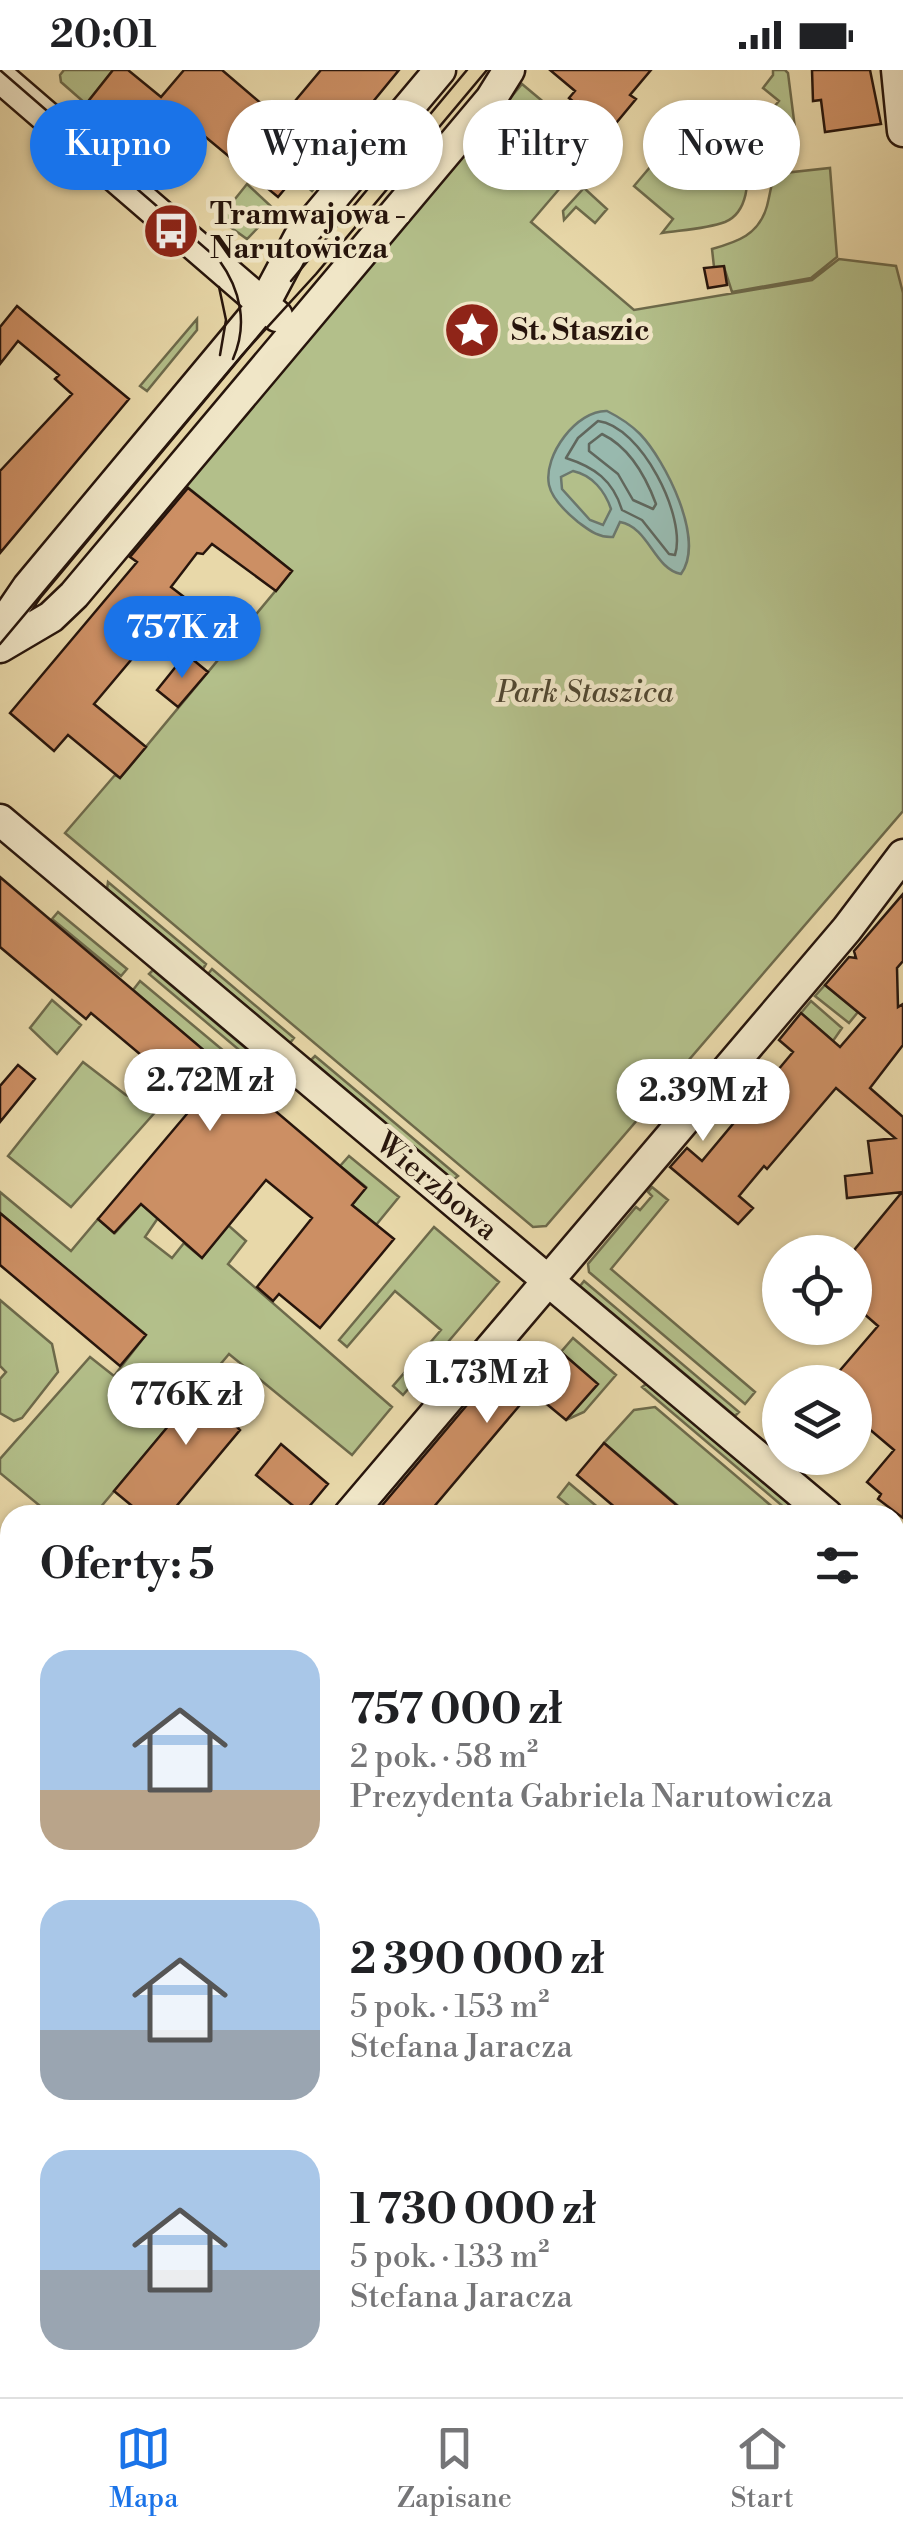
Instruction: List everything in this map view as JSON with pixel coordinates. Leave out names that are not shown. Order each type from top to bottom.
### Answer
[{"type":"street","points":[[0,628],[28,586],[264,304],[299,238],[440,70]]},
{"type":"street","points":[[0,647],[51,617],[74,594],[491,99],[509,70]]},
{"type":"street","points":[[897,70],[903,131]]},
{"type":"street","points":[[0,76],[295,331]]},
{"type":"street","name":"Wierzbowa","points":[[0,820],[815,1505]]},
{"type":"street","points":[[357,1505],[847,929],[903,855]]},
{"type":"green space","points":[[64,70],[113,70],[89,100],[81,100],[61,82]]},
{"type":"green space","points":[[773,70],[788,73],[791,100],[778,100],[763,88]]},
{"type":"green space","name":"Park Staszica","points":[[522,84],[541,100],[509,100]]},
{"type":"green space","name":"Park Staszica","points":[[463,155],[463,190],[558,190],[531,222],[634,310],[812,280],[839,259],[896,266],[903,293],[903,811],[546,1226],[533,1227],[65,833],[115,775],[120,778],[292,571],[186,486],[433,190],[443,190],[443,179]]},
{"type":"green space","points":[[830,168],[837,257],[811,278],[732,292],[724,267],[714,267],[712,249],[753,231],[763,216],[771,190],[800,190],[800,171]]},
{"type":"green space","points":[[643,175],[643,190],[746,190],[746,195],[738,211],[725,222],[662,233],[673,219],[634,186]]},
{"type":"green space","points":[[242,190],[253,190],[275,210],[247,239],[219,219]]},
{"type":"green space","points":[[582,190],[607,209],[595,223],[576,207],[564,220],[563,211]]},
{"type":"green space","points":[[197,319],[197,330],[147,391],[140,386]]},
{"type":"green space","points":[[108,882],[206,964],[203,969],[107,889]]},
{"type":"green space","points":[[58,912],[127,969],[121,976],[52,919]]},
{"type":"green space","points":[[212,969],[294,1038],[290,1043],[208,974]]},
{"type":"green space","points":[[153,970],[274,1072],[270,1076],[149,974]]},
{"type":"green space","points":[[140,981],[243,1067],[235,1077],[133,990]]},
{"type":"green space","points":[[825,985],[858,1012],[849,1023],[815,996]]},
{"type":"green space","points":[[52,1000],[81,1025],[57,1054],[30,1028]]},
{"type":"green space","points":[[811,1001],[842,1028],[833,1041],[801,1013]]},
{"type":"green space","points":[[315,1056],[458,1176],[453,1180],[311,1060]]},
{"type":"green space","points":[[83,1062],[126,1095],[158,1109],[71,1207],[8,1156]]},
{"type":"green space","points":[[349,1156],[399,1197],[376,1225],[352,1205],[366,1187],[340,1166]]},
{"type":"green space","points":[[652,1187],[668,1200],[611,1269],[755,1392],[745,1404],[589,1272],[588,1264],[636,1207],[640,1210],[652,1196],[648,1192]]},
{"type":"green space","points":[[0,1192],[71,1251],[98,1219],[115,1233],[141,1204],[158,1218],[145,1237],[172,1258],[184,1243],[202,1258],[228,1225],[246,1241],[228,1264],[392,1407],[352,1455],[229,1354],[102,1505],[39,1505],[0,1473],[0,1459],[90,1357],[114,1376],[145,1336],[0,1213]]},
{"type":"green space","points":[[434,1227],[499,1282],[403,1395],[393,1386],[441,1330],[395,1291],[347,1347],[339,1340]]},
{"type":"green space","points":[[584,1281],[739,1412],[735,1416],[580,1286]]},
{"type":"green space","points":[[0,1300],[52,1344],[58,1372],[22,1418],[14,1421],[0,1413],[0,1379],[6,1372],[0,1366]]},
{"type":"green space","points":[[573,1338],[616,1375],[584,1412],[566,1420],[597,1384],[561,1352]]},
{"type":"green space","points":[[646,1384],[790,1505],[781,1505],[642,1387]]},
{"type":"green space","points":[[655,1407],[770,1505],[677,1505],[604,1443],[634,1410]]},
{"type":"green space","points":[[569,1483],[595,1505],[568,1505],[558,1497]]},
{"type":"water","points":[[607,411],[636,430],[671,481],[689,541],[681,574],[664,564],[630,525],[620,522],[613,537],[598,535],[574,518],[553,495],[549,473],[557,448],[574,426]],"holes":[[[573,471],[597,485],[608,502],[611,509],[603,525],[590,520],[562,489],[561,477]]]},
{"type":"building","points":[[113,70],[128,70],[161,97],[184,70],[222,70],[257,100],[227,100],[227,155],[207,138],[207,100],[89,100]]},
{"type":"building","points":[[321,70],[399,70],[374,100],[296,100]]},
{"type":"building","points":[[550,70],[651,70],[630,95],[636,99],[623,115],[623,100],[571,100],[575,91]]},
{"type":"building","points":[[812,70],[870,70],[881,124],[825,132],[821,100],[813,101]]},
{"type":"building","points":[[724,266],[727,285],[708,288],[704,268]]},
{"type":"building","points":[[17,306],[129,399],[0,553],[0,471],[72,394],[55,379],[59,375],[18,341],[0,364],[0,327]]},
{"type":"building","points":[[188,488],[292,571],[276,591],[212,544],[203,554],[197,553],[171,587],[209,616],[200,628],[203,630],[177,664],[147,641],[94,704],[146,747],[120,778],[68,735],[54,751],[10,713],[137,562],[130,557]]},
{"type":"building","points":[[186,654],[208,672],[178,707],[157,690]]},
{"type":"building","points":[[0,877],[366,1188],[352,1205],[394,1239],[320,1328],[279,1294],[273,1301],[257,1287],[312,1218],[266,1180],[202,1258],[141,1204],[114,1233],[98,1219],[197,1102],[91,1013],[86,1019],[0,947]]},
{"type":"building","points":[[903,894],[903,961],[897,968],[898,1007],[903,1004],[903,1045],[870,1088],[903,1117],[903,1505],[886,1505],[878,1499],[881,1494],[867,1482],[894,1450],[872,1431],[872,1365],[845,1365],[862,1345],[872,1345],[872,1333],[878,1326],[872,1321],[872,1235],[867,1235],[902,1192],[847,1198],[845,1176],[872,1173],[868,1141],[895,1138],[836,1088],[739,1196],[753,1208],[738,1224],[670,1167],[687,1148],[702,1161],[793,1052],[779,1040],[801,1013],[840,1047],[865,1018],[825,985],[849,957],[856,958],[854,951]]},
{"type":"building","points":[[18,1065],[35,1079],[0,1122],[0,1086]]},
{"type":"building","points":[[0,1213],[146,1335],[120,1366],[0,1265]]},
{"type":"building","points":[[516,1347],[544,1370],[561,1352],[598,1384],[566,1420],[537,1396],[530,1404],[525,1399],[435,1505],[382,1505]]},
{"type":"building","points":[[215,1370],[255,1403],[236,1426],[240,1430],[177,1505],[131,1505],[114,1491]]},
{"type":"building","points":[[604,1443],[676,1505],[612,1505],[577,1475]]},
{"type":"building","points":[[281,1444],[328,1484],[310,1505],[292,1505],[256,1475]]},
{"type":"tram line","points":[[0,70],[219,260],[233,283],[240,308],[240,333],[233,359]]},
{"type":"tram line","points":[[291,281],[467,70]]},
{"type":"tram line","points":[[0,644],[487,70]]},
{"type":"tram line","points":[[219,287],[226,320],[220,355]]},
{"type":"place","name":"Tramwajowa - Narutowicza","points":[[171,231]]},
{"type":"place","name":"St. Staszic","points":[[472,330]]}]
